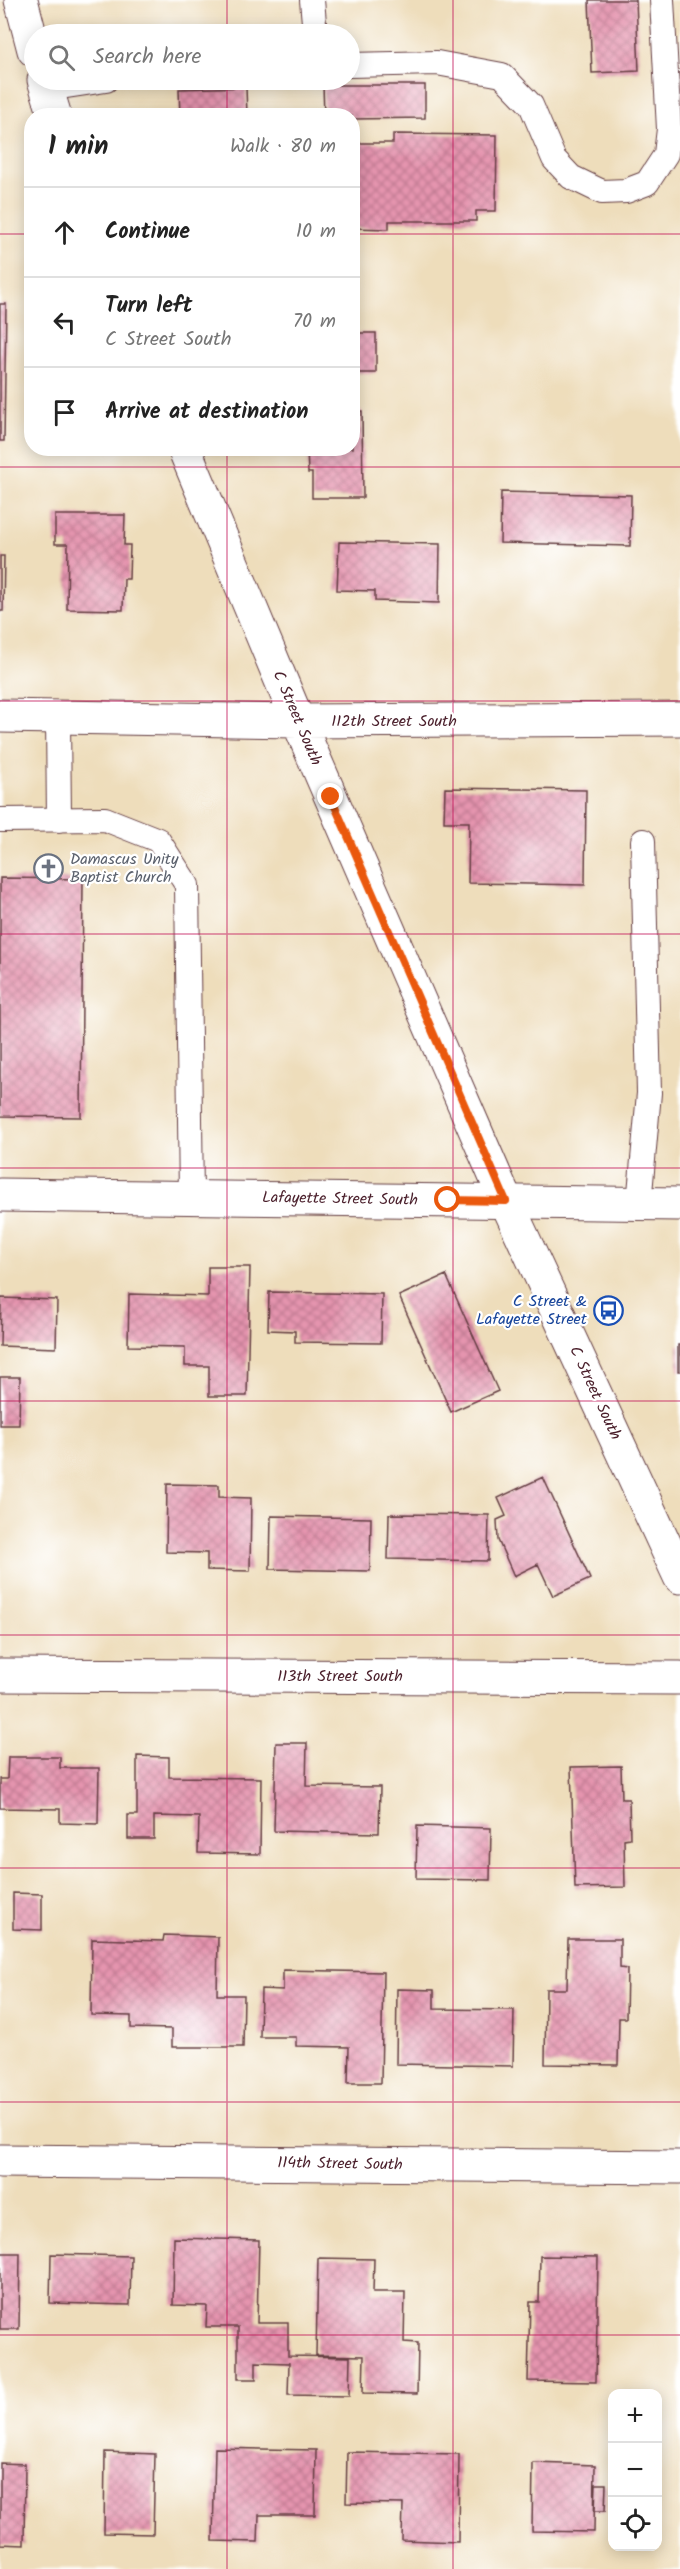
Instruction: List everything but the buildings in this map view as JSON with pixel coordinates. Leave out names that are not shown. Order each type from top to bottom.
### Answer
[{"type":"street","points":[[21,0],[27,24]]},
{"type":"street","name":"C Street South","points":[[187,456],[298,721],[506,1201],[680,1577]]},
{"type":"street","name":"112th Street South","points":[[0,716],[298,721],[680,719]]},
{"type":"street","name":"Lafayette Street South","points":[[0,1195],[680,1204]]},
{"type":"street","name":"113th Street South","points":[[0,1674],[680,1678]]},
{"type":"street","name":"114th Street South","points":[[0,2161],[680,2167]]},
{"type":"lane","points":[[312,0],[314,24]]},
{"type":"lane","points":[[360,64],[437,63],[502,75],[531,105],[554,159],[572,177],[602,192],[626,192],[647,183],[666,154],[669,129],[662,0]]},
{"type":"lane","points":[[49,95],[68,90]]},
{"type":"lane","points":[[58,717],[59,820]]},
{"type":"lane","points":[[0,820],[105,819],[158,840],[187,885],[191,1197]]},
{"type":"lane","points":[[639,1204],[649,1094],[644,841]]},
{"type":"place","name":"Damascus Unity Baptist Church","points":[[49,868]]},
{"type":"place","name":"C Street & Lafayette Street","points":[[608,1310]]},
{"type":"route","points":[[331,797],[506,1201],[448,1200]]}]
